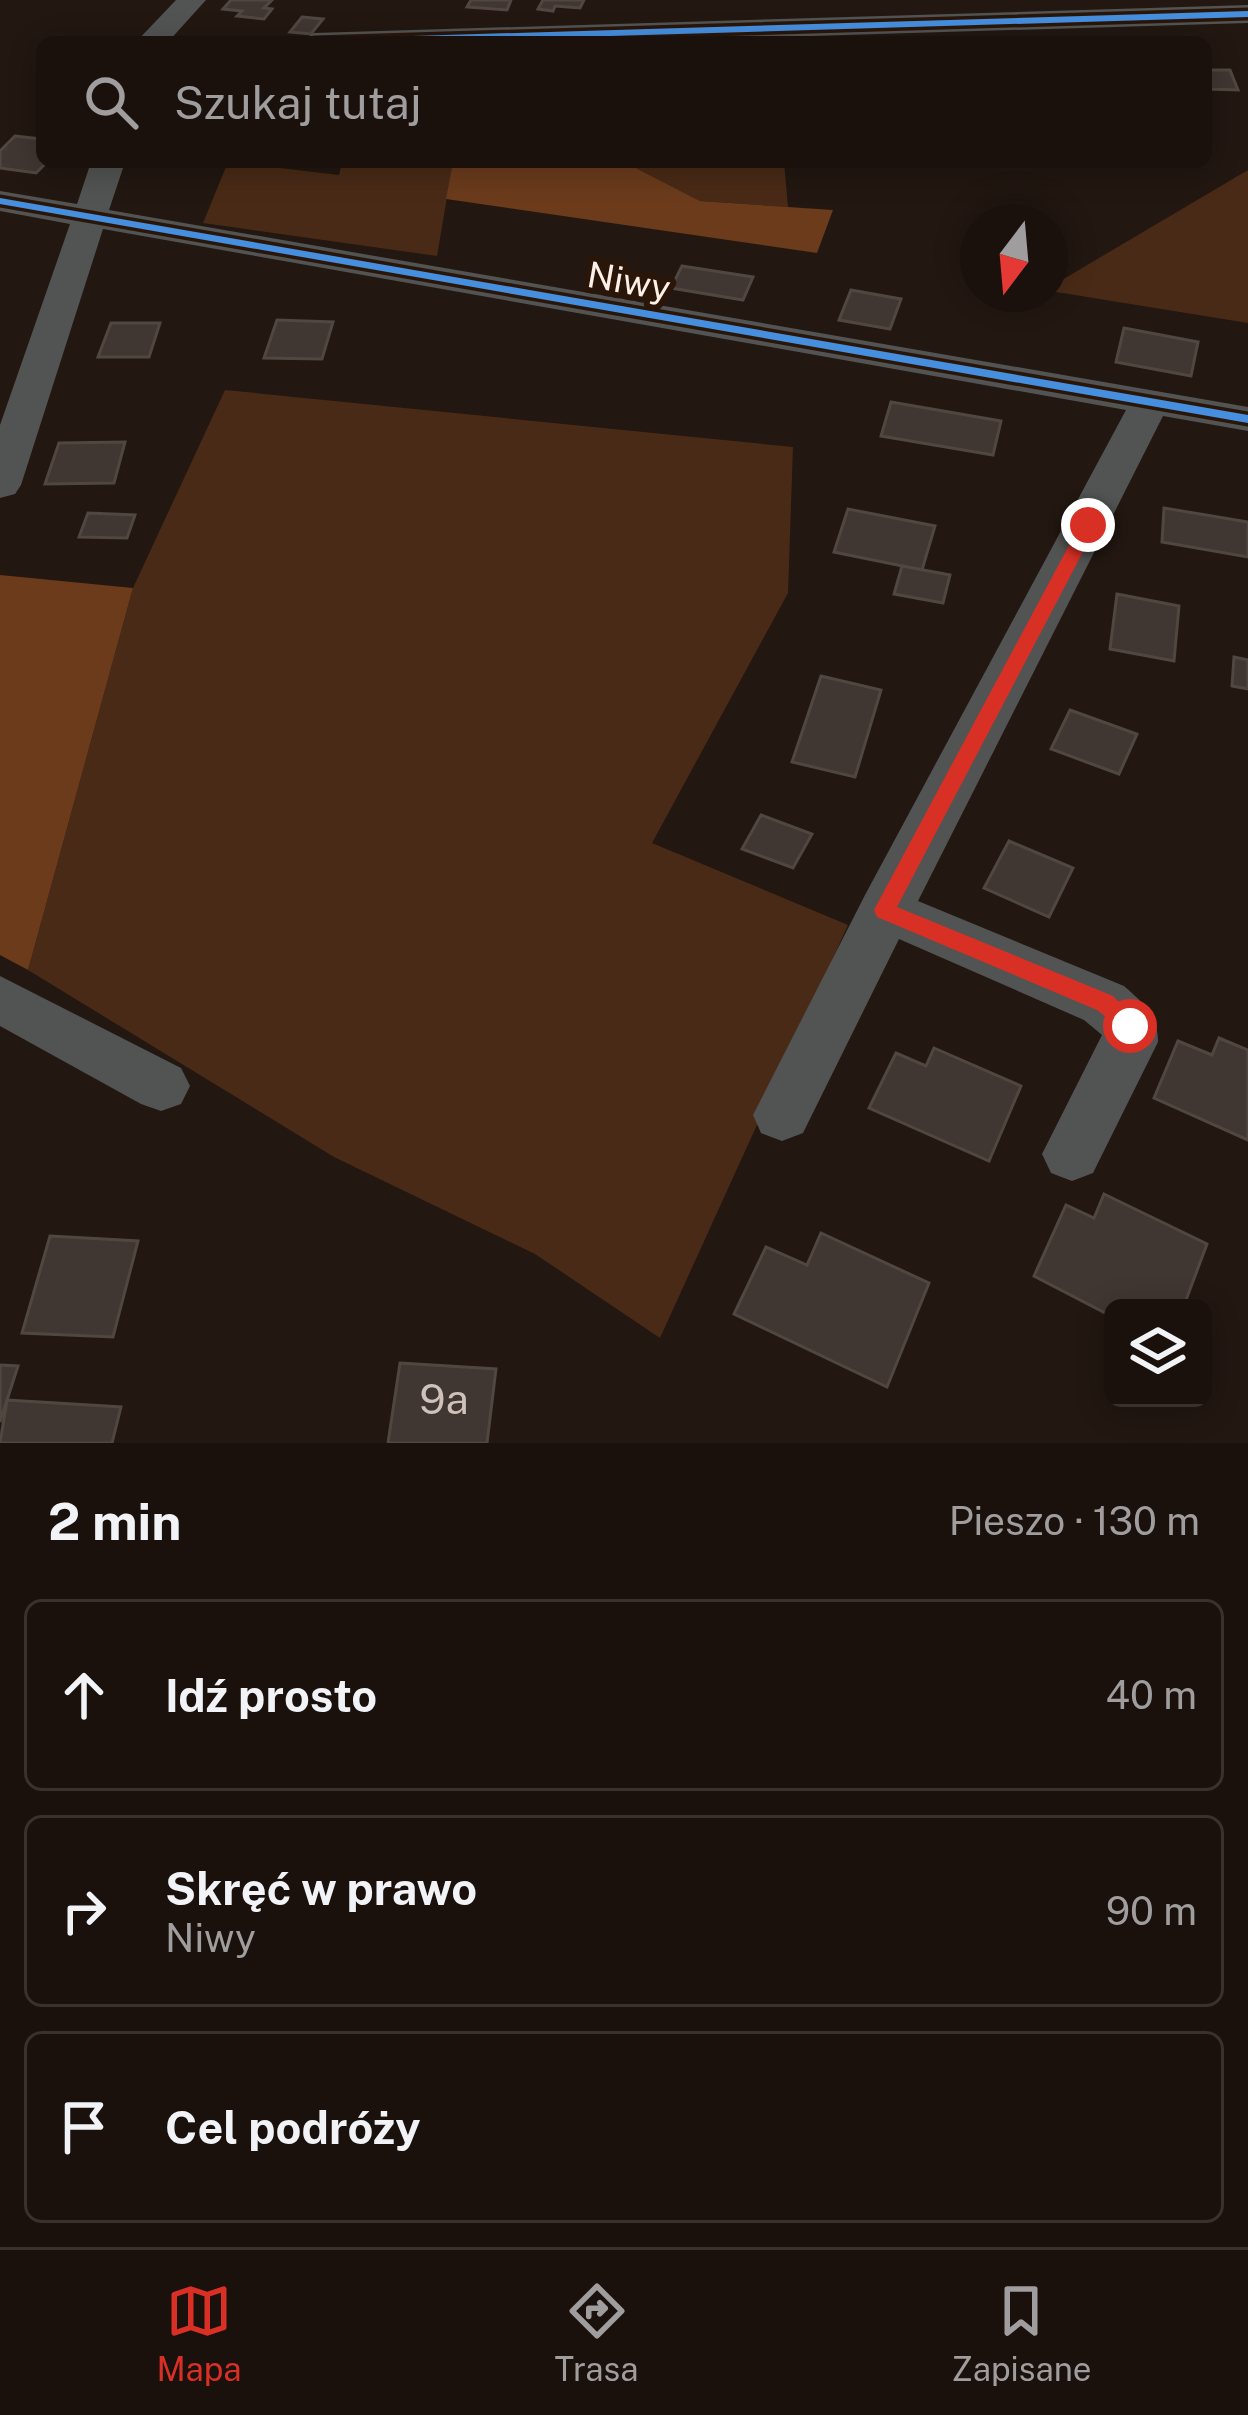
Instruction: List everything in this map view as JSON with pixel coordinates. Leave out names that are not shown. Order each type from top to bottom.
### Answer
[{"type":"street","points":[[157,36],[192,0]]},
{"type":"street","points":[[514,36],[1248,14]]},
{"type":"street","points":[[0,485],[106,168]]},
{"type":"street","name":"Niwy","points":[[0,201],[1248,419]]},
{"type":"street","points":[[782,1115],[1150,402]]},
{"type":"street","points":[[884,910],[1105,1003],[1130,1026],[1130,1042],[1072,1154]]},
{"type":"street","points":[[0,999],[160,1086]]},
{"type":"shaded area","points":[[226,168],[339,175],[341,168],[452,168],[437,256],[203,223]]},
{"type":"shaded area","points":[[452,168],[636,168],[700,201],[833,210],[817,253],[446,199]]},
{"type":"shaded area","points":[[636,168],[785,168],[788,207],[700,201]]},
{"type":"shaded area","points":[[1248,170],[1248,323],[1068,294],[1068,276]]},
{"type":"shaded area","points":[[225,390],[793,447],[788,593],[652,843],[848,925],[660,1338],[535,1254],[334,1157],[28,970],[133,588]]},
{"type":"shaded area","points":[[0,575],[133,588],[28,970],[0,955]]},
{"type":"building","points":[[231,0],[272,0],[264,8],[272,9],[264,19],[237,16],[242,11],[223,9]]},
{"type":"building","points":[[471,0],[511,0],[507,10],[467,7]]},
{"type":"building","points":[[543,0],[584,0],[580,8],[555,6],[553,11],[538,9]]},
{"type":"building","points":[[302,17],[323,19],[311,34],[290,32]]},
{"type":"building","points":[[1212,70],[1230,70],[1238,90],[1212,89]]},
{"type":"building","points":[[15,136],[36,138],[36,168],[41,168],[36,173],[0,168],[0,151]]},
{"type":"building","points":[[682,266],[753,277],[743,300],[671,288]]},
{"type":"building","points":[[851,290],[901,299],[890,329],[839,320]]},
{"type":"building","points":[[277,320],[333,322],[322,359],[264,358]]},
{"type":"building","points":[[111,323],[160,323],[149,357],[98,357]]},
{"type":"building","points":[[1124,328],[1198,342],[1191,376],[1116,362]]},
{"type":"building","points":[[891,402],[1001,421],[993,455],[881,436]]},
{"type":"building","points":[[125,442],[114,483],[45,484],[59,443]]},
{"type":"building","points":[[1164,508],[1248,522],[1248,557],[1162,542]]},
{"type":"building","points":[[848,509],[935,526],[922,570],[834,552]]},
{"type":"building","points":[[88,513],[135,515],[127,538],[79,537]]},
{"type":"building","points":[[902,566],[950,575],[943,603],[894,594]]},
{"type":"building","points":[[1117,594],[1179,606],[1174,661],[1110,649]]},
{"type":"building","points":[[1234,657],[1248,660],[1248,689],[1232,686]]},
{"type":"building","points":[[821,676],[881,690],[855,777],[792,762]]},
{"type":"building","points":[[1070,710],[1137,734],[1119,774],[1051,749]]},
{"type":"building","points":[[761,815],[812,834],[793,868],[742,849]]},
{"type":"building","points":[[1009,841],[1073,868],[1049,917],[984,888]]},
{"type":"building","points":[[1219,1038],[1248,1050],[1248,1140],[1154,1098],[1178,1041],[1212,1055]]},
{"type":"building","points":[[934,1048],[1021,1086],[989,1161],[869,1108],[896,1053],[926,1066]]},
{"type":"building","points":[[1104,1194],[1207,1244],[1186,1299],[1104,1299],[1104,1312],[1034,1276],[1066,1205],[1094,1218]]},
{"type":"building","points":[[821,1233],[929,1283],[887,1387],[734,1314],[766,1247],[807,1265]]},
{"type":"building","points":[[50,1236],[138,1241],[113,1337],[22,1333]]},
{"type":"building","points":[[400,1363],[496,1369],[487,1443],[388,1443]]},
{"type":"building","points":[[0,1365],[18,1366],[0,1422]]},
{"type":"building","points":[[7,1400],[121,1407],[112,1443],[0,1443]]},
{"type":"cycle path","points":[[514,36],[1248,14]]},
{"type":"cycle path","points":[[0,201],[1248,419]]},
{"type":"route","points":[[1088,525],[884,910],[1105,1003],[1130,1026]]}]
